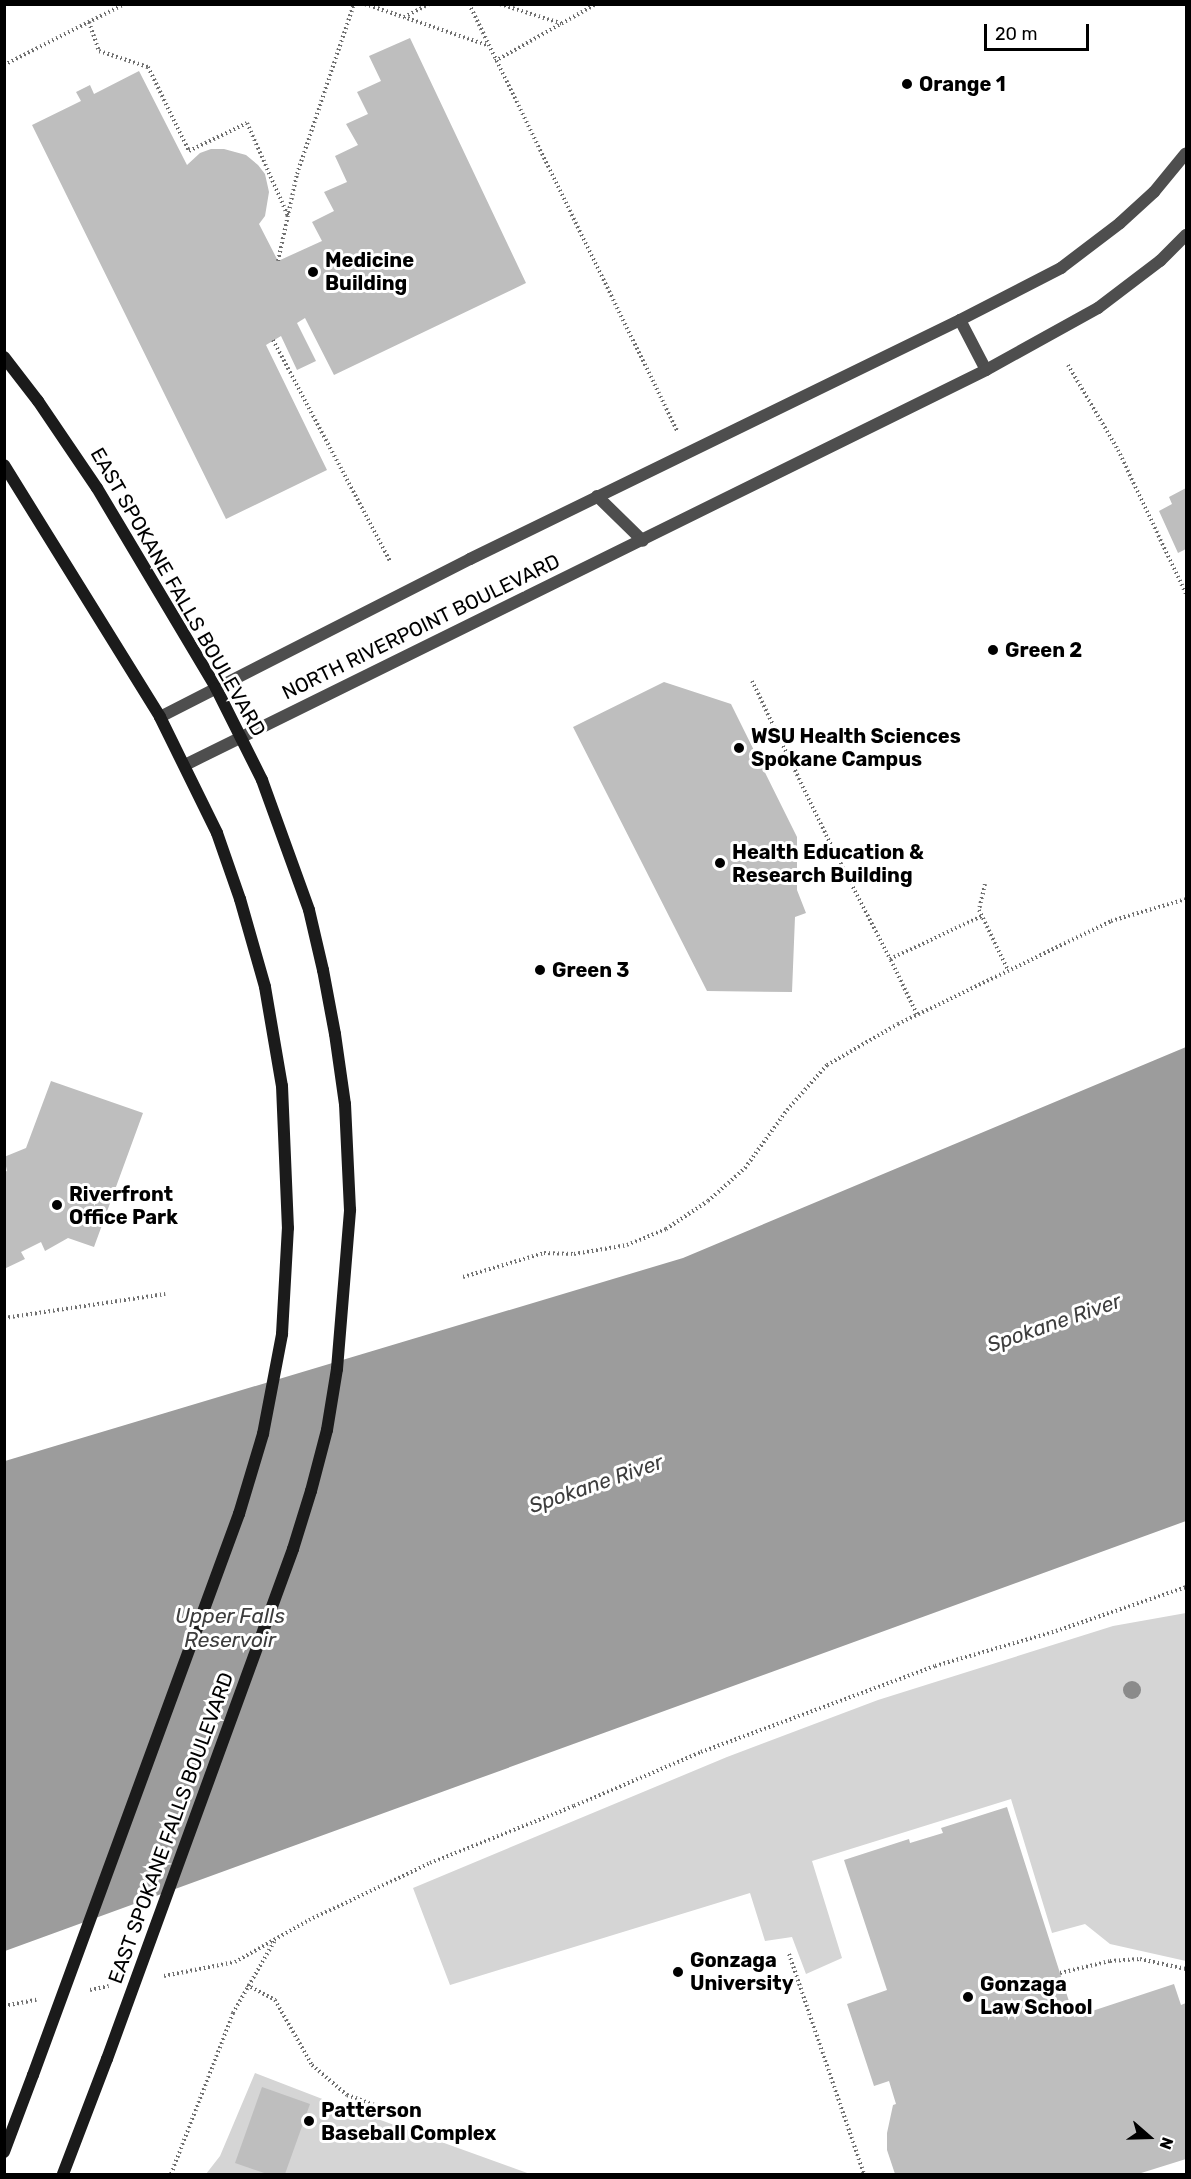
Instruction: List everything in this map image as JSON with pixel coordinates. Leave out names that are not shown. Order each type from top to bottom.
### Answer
[{"type":"main road","name":"EAST SPOKANE FALLS BOULEVARD","points":[[4,357],[38,400],[97,488],[216,688],[242,736],[274,812],[305,900],[323,969],[345,1104],[350,1210],[337,1369],[327,1430],[311,1491],[293,1549],[63,2175]]},
{"type":"main road","points":[[4,465],[160,717],[217,833],[240,899],[264,987],[282,1086],[288,1228],[282,1334],[263,1434],[242,1504],[4,2152]]},
{"type":"street","name":"NORTH RIVERPOINT BOULEVARD","points":[[160,717],[597,496],[960,320],[1061,268],[1094,246],[1154,192],[1186,153]]},
{"type":"street","name":"NORTH RIVERPOINT BOULEVARD","points":[[185,765],[986,370],[1098,308],[1160,261],[1186,235]]},
{"type":"street","points":[[960,320],[986,370]]},
{"type":"street","points":[[597,496],[643,541]]},
{"type":"path","points":[[4,65],[124,4]]},
{"type":"path","points":[[278,261],[297,174],[354,4]]},
{"type":"path","points":[[365,4],[488,45]]},
{"type":"path","points":[[404,17],[430,4]]},
{"type":"path","points":[[469,4],[687,452]]},
{"type":"path","points":[[500,4],[564,24]]},
{"type":"path","points":[[495,61],[596,4]]},
{"type":"path","points":[[89,22],[99,51],[148,67],[189,151],[247,123],[288,216]]},
{"type":"path","points":[[273,340],[390,561]]},
{"type":"path","points":[[1068,365],[1118,450],[1186,594]]},
{"type":"path","points":[[752,681],[825,835],[917,1014]]},
{"type":"path","points":[[985,884],[979,910],[1008,970]]},
{"type":"path","points":[[463,1277],[544,1253],[574,1254],[627,1245],[666,1229],[708,1201],[746,1168],[787,1110],[827,1065],[917,1014],[1111,921],[1186,899]]},
{"type":"path","points":[[890,959],[982,916]]},
{"type":"path","points":[[4,1317],[165,1293]]},
{"type":"path","points":[[153,1978],[235,1962],[309,1920],[430,1863],[574,1806],[701,1752],[935,1666],[1056,1631],[1186,1587]]},
{"type":"path","points":[[171,2175],[233,2013],[276,1939]]},
{"type":"path","points":[[789,1954],[864,2175]]},
{"type":"path","points":[[1060,1972],[1110,1961],[1140,1959],[1186,1969]]},
{"type":"path","points":[[84,1991],[119,1984]]},
{"type":"path","points":[[248,1986],[275,2000],[312,2066],[347,2095],[394,2112]]},
{"type":"path","points":[[4,2007],[39,2000]]},
{"type":"shaded area","points":[[1186,1613],[1186,1961],[1110,1944],[1085,1924],[1052,1933],[1011,1799],[812,1861],[842,1958],[806,1974],[792,1937],[765,1941],[750,1893],[450,1985],[413,1888],[727,1757],[878,1700],[1113,1626]]},
{"type":"shaded area","name":"Patterson Baseball Complex","points":[[255,2073],[530,2174],[206,2174],[220,2156]]},
{"type":"water","name":"Upper Falls Reservoir","points":[[1186,1047],[1186,1521],[5,1951],[5,1461],[683,1258]]},
{"type":"building","name":"Medicine Building","points":[[410,38],[526,283],[334,375],[305,318],[297,323],[316,361],[297,370],[281,336],[266,345],[327,470],[226,519],[32,125],[81,101],[76,92],[90,85],[94,94],[139,71],[187,165],[200,153],[211,149],[224,149],[246,155],[265,174],[269,192],[265,216],[259,224],[278,261],[322,241],[312,222],[334,211],[324,192],[347,182],[335,156],[358,145],[346,124],[368,114],[357,92],[381,81],[369,56]]},
{"type":"building","points":[[1186,488],[1186,549],[1178,553],[1159,511],[1172,504],[1169,497]]},
{"type":"building","name":"Health Education & Research Building","points":[[664,682],[731,704],[797,837],[797,890],[806,913],[795,917],[792,992],[707,991],[573,727]]},
{"type":"building","name":"Riverfront Office Park","points":[[51,1081],[143,1113],[94,1247],[68,1238],[45,1251],[41,1242],[21,1252],[25,1259],[4,1269],[4,1172],[7,1171],[4,1157],[26,1148]]},
{"type":"building","name":"Gonzaga Law School","points":[[1007,1807],[1074,2017],[1174,1984],[1181,2005],[1186,2003],[1186,2159],[1138,2174],[895,2174],[887,2150],[887,2133],[893,2105],[896,2104],[889,2081],[874,2086],[847,2004],[887,1990],[844,1860],[909,1839],[910,1843],[943,1833],[941,1828]]},
{"type":"building","points":[[262,2087],[310,2104],[285,2174],[267,2174],[235,2163]]},
{"type":"place","name":"Orange 1","points":[[907,84]]},
{"type":"place","name":"Medicine Building","points":[[313,272]]},
{"type":"place","name":"Green 2","points":[[993,650]]},
{"type":"place","name":"WSU Health Sciences Spokane Campus","points":[[739,748]]},
{"type":"place","name":"Health Education & Research Building","points":[[720,863]]},
{"type":"place","name":"Green 3","points":[[540,970]]},
{"type":"place","name":"Riverfront Office Park","points":[[57,1205]]},
{"type":"place","name":"Gonzaga University","points":[[678,1972]]},
{"type":"place","name":"Gonzaga Law School","points":[[968,1997]]},
{"type":"place","name":"Patterson Baseball Complex","points":[[309,2121]]},
{"type":"water label","name":"Spokane River","points":[[1054,1323]]},
{"type":"water label","name":"Spokane River","points":[[596,1484]]}]
